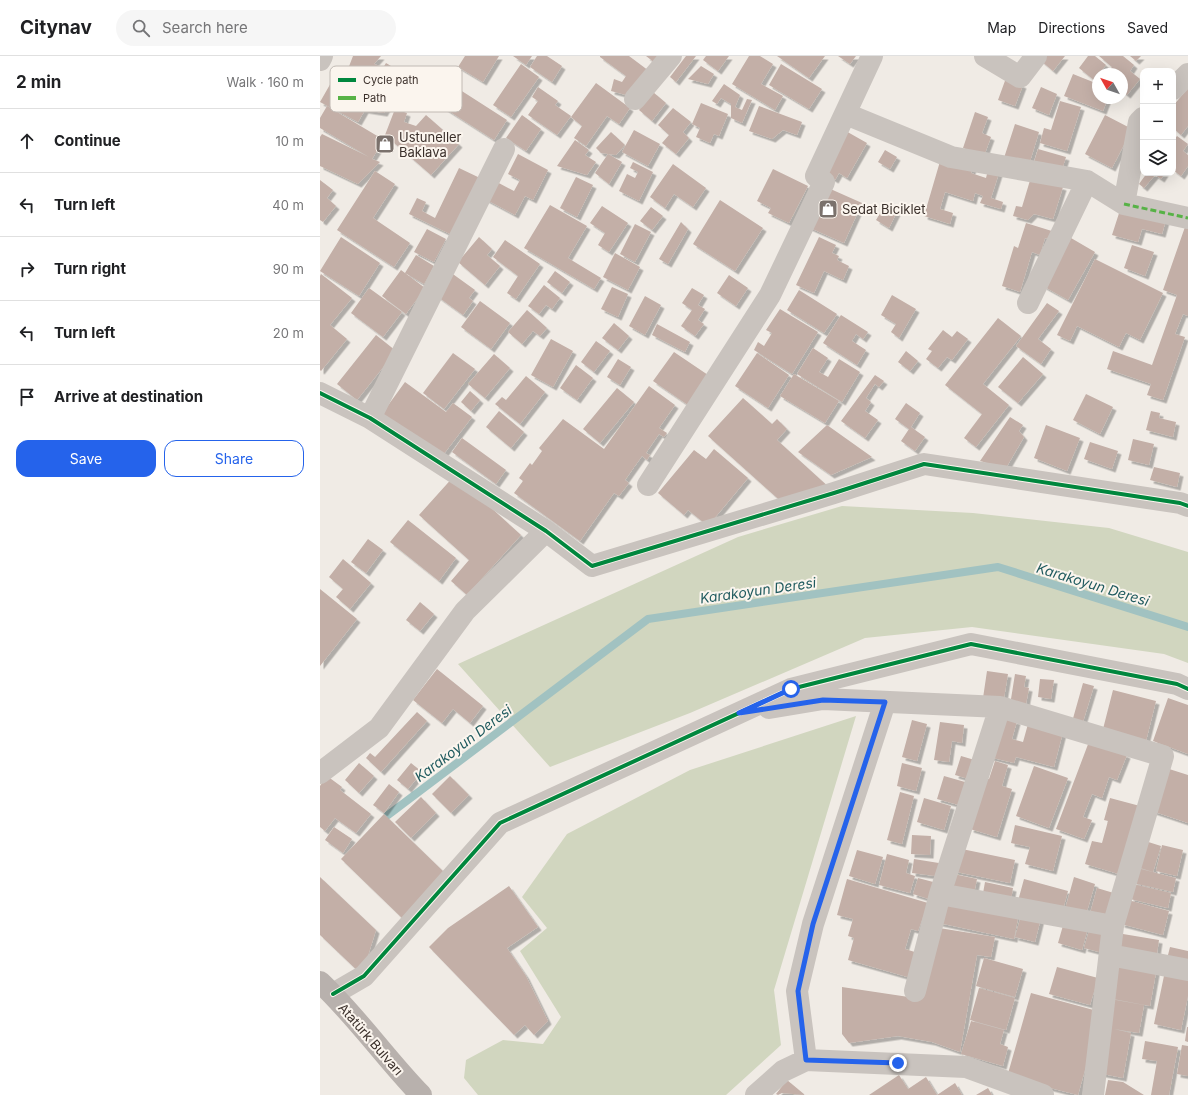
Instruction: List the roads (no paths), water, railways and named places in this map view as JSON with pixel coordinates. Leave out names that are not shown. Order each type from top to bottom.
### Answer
[{"type":"main road","name":"Atatürk Bulvarı","points":[[324,992],[403,1095]]},
{"type":"main road","name":"Atatürk Bulvarı","points":[[324,992],[421,1095]]},
{"type":"street","points":[[320,60],[322,56]]},
{"type":"street","points":[[635,99],[671,56]]},
{"type":"street","points":[[648,485],[770,295],[824,182],[816,176],[872,56]]},
{"type":"street","points":[[985,56],[1020,77],[1036,56]]},
{"type":"street","points":[[1176,86],[1188,74]]},
{"type":"street","points":[[846,114],[951,157],[1087,180],[1124,204],[1188,218]]},
{"type":"street","points":[[1124,204],[1140,121]]},
{"type":"street","points":[[370,418],[504,149]]},
{"type":"street","points":[[1028,303],[1087,180]]},
{"type":"street","points":[[320,393],[370,418],[546,531],[592,566],[834,494],[924,464],[1185,500]]},
{"type":"street","points":[[320,773],[379,728],[465,611],[546,531]]},
{"type":"street","points":[[324,992],[364,976],[500,822],[791,689],[971,644],[1177,684],[1188,689]]},
{"type":"street","points":[[739,713],[823,700],[1000,707],[1163,756],[1113,926],[1093,1095]]},
{"type":"street","points":[[806,1060],[798,991],[813,924],[885,702]]},
{"type":"street","points":[[915,991],[940,894],[1000,707]]},
{"type":"street","points":[[940,894],[1113,926]]},
{"type":"street","points":[[1110,955],[1188,970]]},
{"type":"street","points":[[756,1095],[783,1071],[806,1060],[966,1067],[1043,1095]]},
{"type":"waterway","name":"Karakoyun Deresi","points":[[388,815],[648,619],[998,567],[1188,627]]},
{"type":"place","name":"Ustuneller Baklava","points":[[385,144]]},
{"type":"place","name":"Sedat Biciklet","points":[[828,209]]}]
